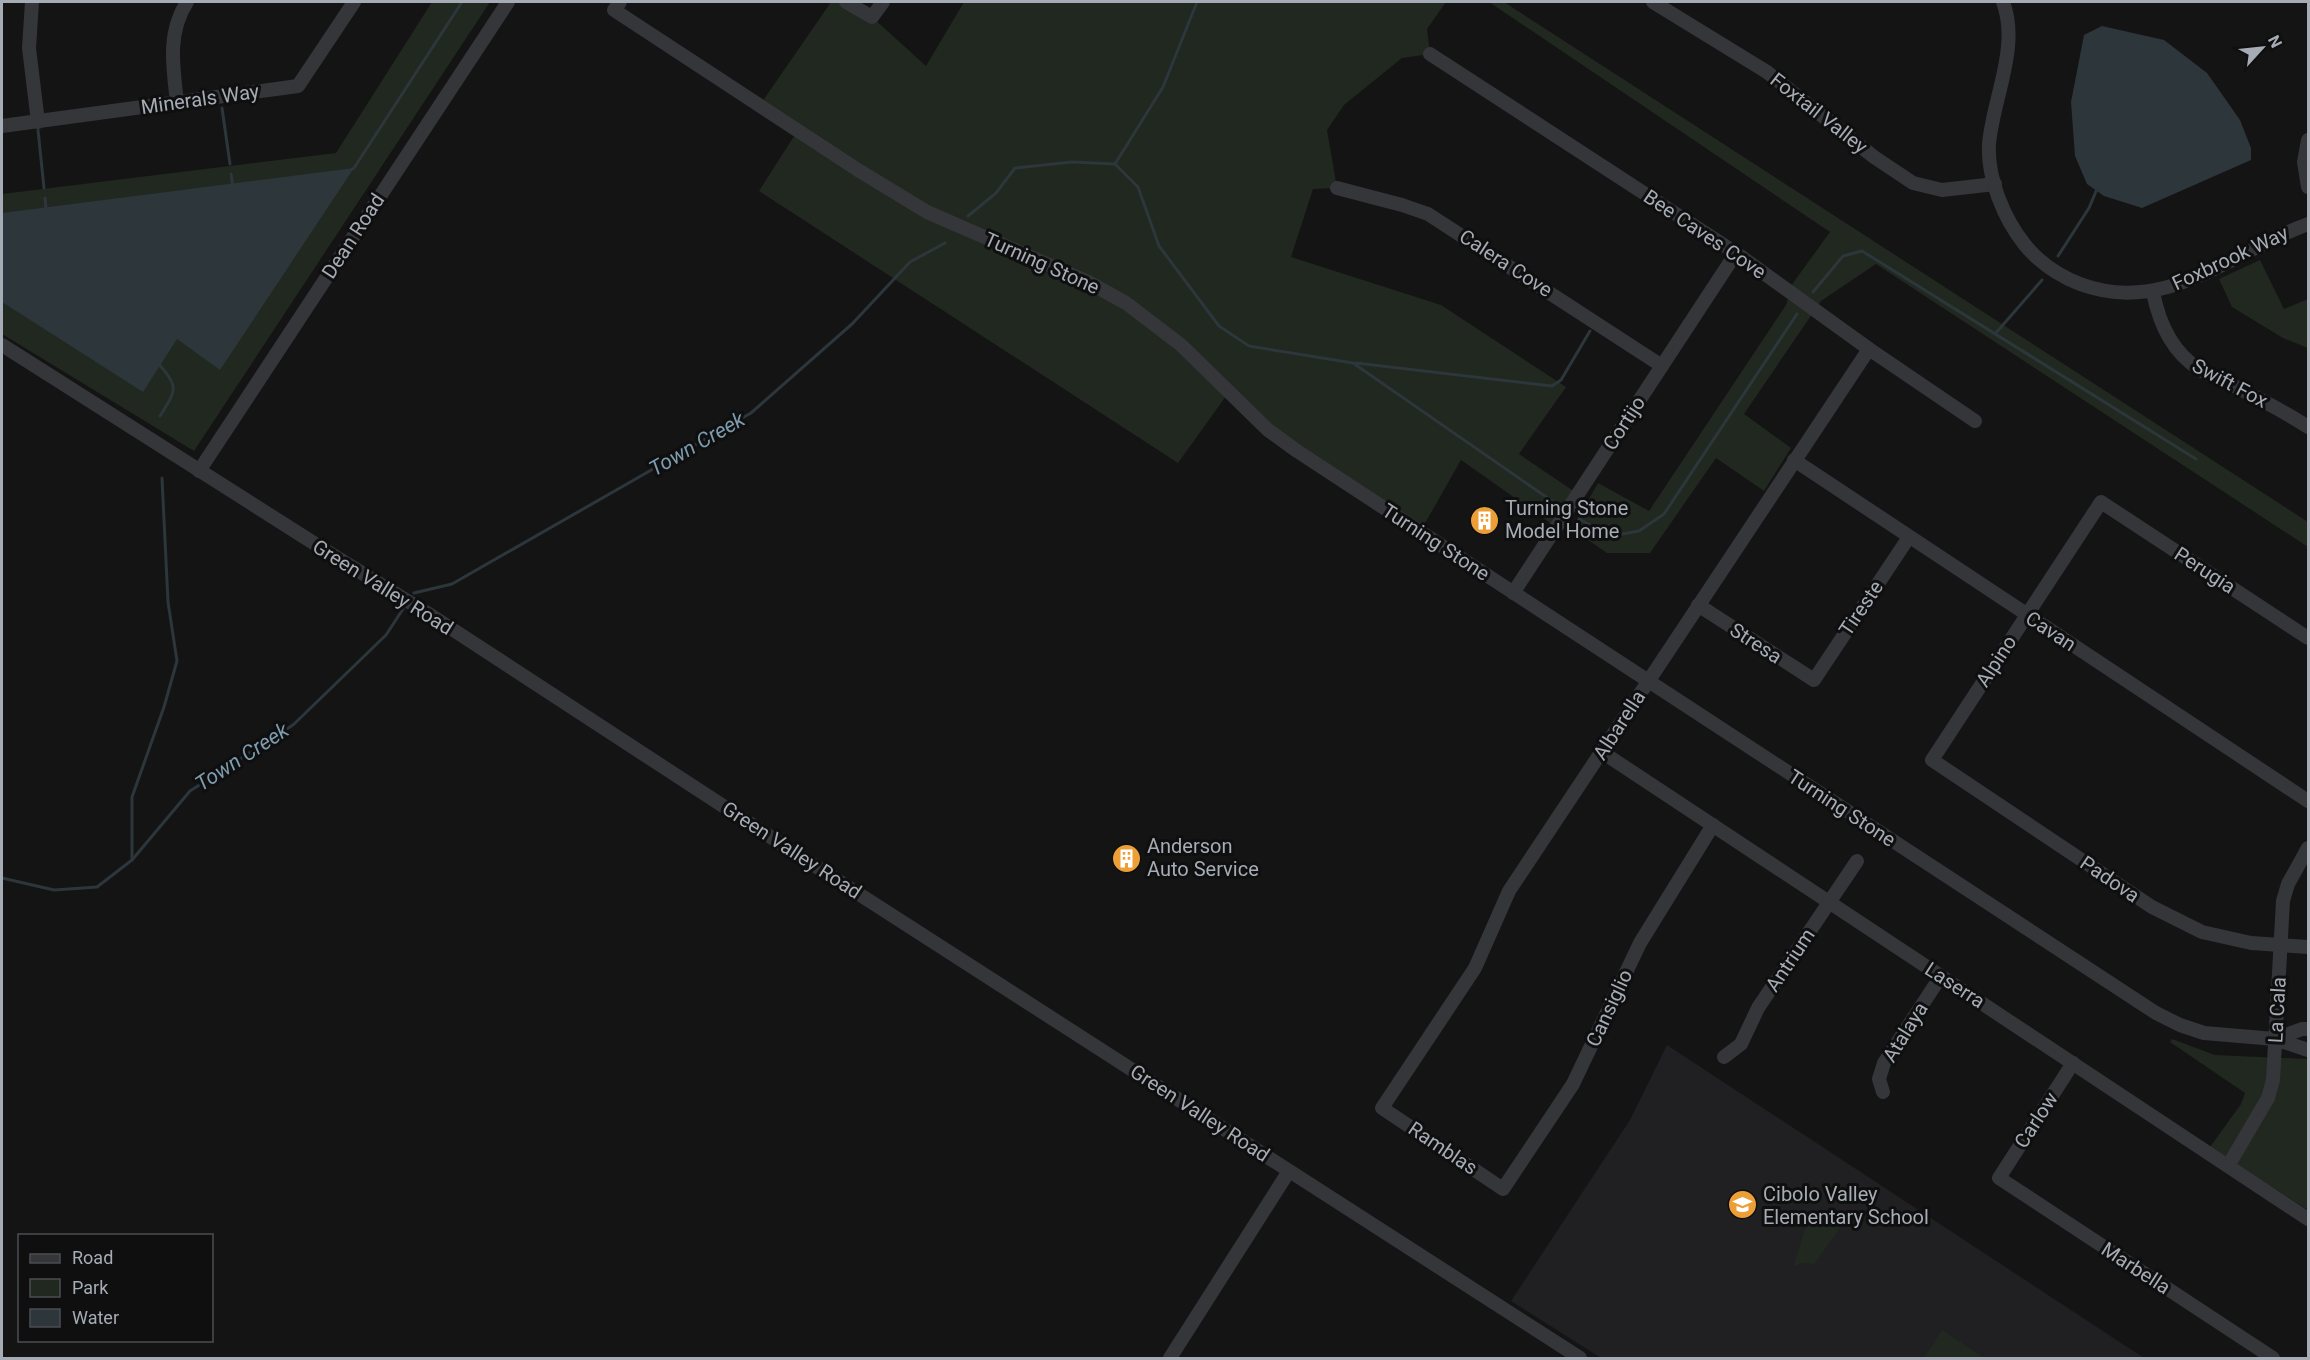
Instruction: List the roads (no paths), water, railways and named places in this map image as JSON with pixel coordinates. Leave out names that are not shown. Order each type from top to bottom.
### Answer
[{"type":"street","points":[[32,2],[29,48],[38,122]]},
{"type":"street","points":[[177,102],[172,40],[178,15],[187,2]]},
{"type":"street","name":"Minerals Way","points":[[2,126],[298,86],[354,2]]},
{"type":"street","name":"Dean Road","points":[[199,471],[508,2]]},
{"type":"street","points":[[846,2],[872,17],[883,2]]},
{"type":"street","name":"Foxtail Valley","points":[[1653,2],[1767,72],[1874,157],[1912,183],[1942,190],[1995,184]]},
{"type":"street","name":"Foxbrook Way","points":[[2003,2],[2008,16],[2008,42],[1989,146],[1998,201],[2014,232],[2032,254],[2051,269],[2072,281],[2097,290],[2125,293],[2153,292],[2193,279],[2271,239],[2308,224]]},
{"type":"street","name":"Turning Stone","points":[[617,6],[858,170],[927,212],[1088,282],[1126,303],[1181,345],[1268,430],[1648,682],[2156,1013],[2180,1025],[2204,1033],[2275,1039],[2308,1050]]},
{"type":"street","name":"Bee Caves Cove","points":[[1430,54],[1736,253],[1869,349],[1975,421]]},
{"type":"street","points":[[2308,140],[2304,162],[2308,187]]},
{"type":"street","name":"Calera Cove","points":[[1337,188],[1428,214],[1662,366]]},
{"type":"street","name":"Cortijo","points":[[1513,593],[1736,253]]},
{"type":"street","name":"Swift Fox","points":[[2153,292],[2159,316],[2168,337],[2184,357],[2200,370],[2252,394],[2308,427]]},
{"type":"street","name":"Green Valley Road","points":[[2,345],[432,616],[1580,1359]]},
{"type":"street","name":"Albarella","points":[[1382,1108],[1474,968],[1509,891],[1869,349]]},
{"type":"street","name":"Cavan","points":[[1794,460],[2308,801]]},
{"type":"street","name":"Alpino","points":[[1932,760],[2101,502]]},
{"type":"street","name":"Perugia","points":[[2101,502],[2308,638]]},
{"type":"street","name":"Tireste","points":[[1814,680],[1909,537]]},
{"type":"street","name":"Stresa","points":[[1698,605],[1814,680]]},
{"type":"street","name":"Laserra","points":[[1602,752],[2308,1219]]},
{"type":"street","name":"Padova","points":[[1932,760],[2152,907],[2202,932],[2250,943],[2308,947]]},
{"type":"street","name":"Cansiglio","points":[[1503,1189],[1573,1084],[1640,943],[1713,825]]},
{"type":"street","name":"La Cala","points":[[2228,1166],[2268,1098],[2273,1080],[2283,901],[2288,884],[2308,848]]},
{"type":"street","name":"Antrium","points":[[1724,1056],[1741,1044],[1758,1008],[1857,861]]},
{"type":"street","name":"Atalaya","points":[[1883,1092],[1879,1079],[1884,1063],[1941,976]]},
{"type":"street","name":"Turning Stone","points":[[2275,1039],[2308,1029]]},
{"type":"street","name":"Carlow","points":[[1999,1178],[2073,1062]]},
{"type":"street","name":"Ramblas","points":[[1382,1108],[1503,1189]]},
{"type":"street","points":[[1170,1359],[1289,1171]]},
{"type":"street","name":"Marbella","points":[[1999,1178],[2273,1359]]},
{"type":"water","points":[[2102,26],[2164,40],[2207,73],[2240,120],[2251,148],[2251,160],[2142,208],[2104,196],[2087,184],[2075,156],[2071,102],[2084,35]]},
{"type":"water","points":[[354,168],[220,370],[177,339],[143,392],[2,302],[2,213]]},
{"type":"waterway","points":[[351,170],[462,2]]},
{"type":"waterway","name":"Town Creek","points":[[968,216],[996,193],[1015,168],[1072,162],[1115,164],[1163,87],[1197,2]]},
{"type":"waterway","points":[[222,108],[230,164]]},
{"type":"waterway","points":[[38,130],[44,188]]},
{"type":"waterway","points":[[1115,164],[1138,187],[1159,246],[1219,326],[1249,346],[1353,363],[1552,501]]},
{"type":"waterway","points":[[231,174],[233,187]]},
{"type":"waterway","points":[[2058,256],[2089,208],[2097,189]]},
{"type":"waterway","points":[[45,198],[46,209]]},
{"type":"waterway","name":"Town Creek","points":[[414,593],[452,584],[751,413],[852,324],[910,262],[945,243]]},
{"type":"waterway","points":[[1813,292],[1843,256],[1862,251],[2196,459]]},
{"type":"waterway","points":[[1995,334],[2042,280]]},
{"type":"waterway","points":[[1579,519],[1611,536],[1639,531],[1664,514],[1797,314]]},
{"type":"waterway","points":[[1356,363],[1552,386],[1561,380],[1590,331]]},
{"type":"waterway","points":[[157,362],[169,377],[173,388],[170,400],[160,416]]},
{"type":"waterway","points":[[132,860],[132,797],[164,707],[177,661],[168,602],[162,478]]},
{"type":"waterway","name":"Town Creek","points":[[2,878],[54,890],[97,887],[132,860],[190,791],[293,725],[386,635],[403,609]]},
{"type":"place","name":"Turning Stone Model Home","points":[[1484,520]]},
{"type":"place","name":"Anderson Auto Service","points":[[1126,858]]},
{"type":"place","name":"Cibolo Valley Elementary School","points":[[1742,1205]]}]
